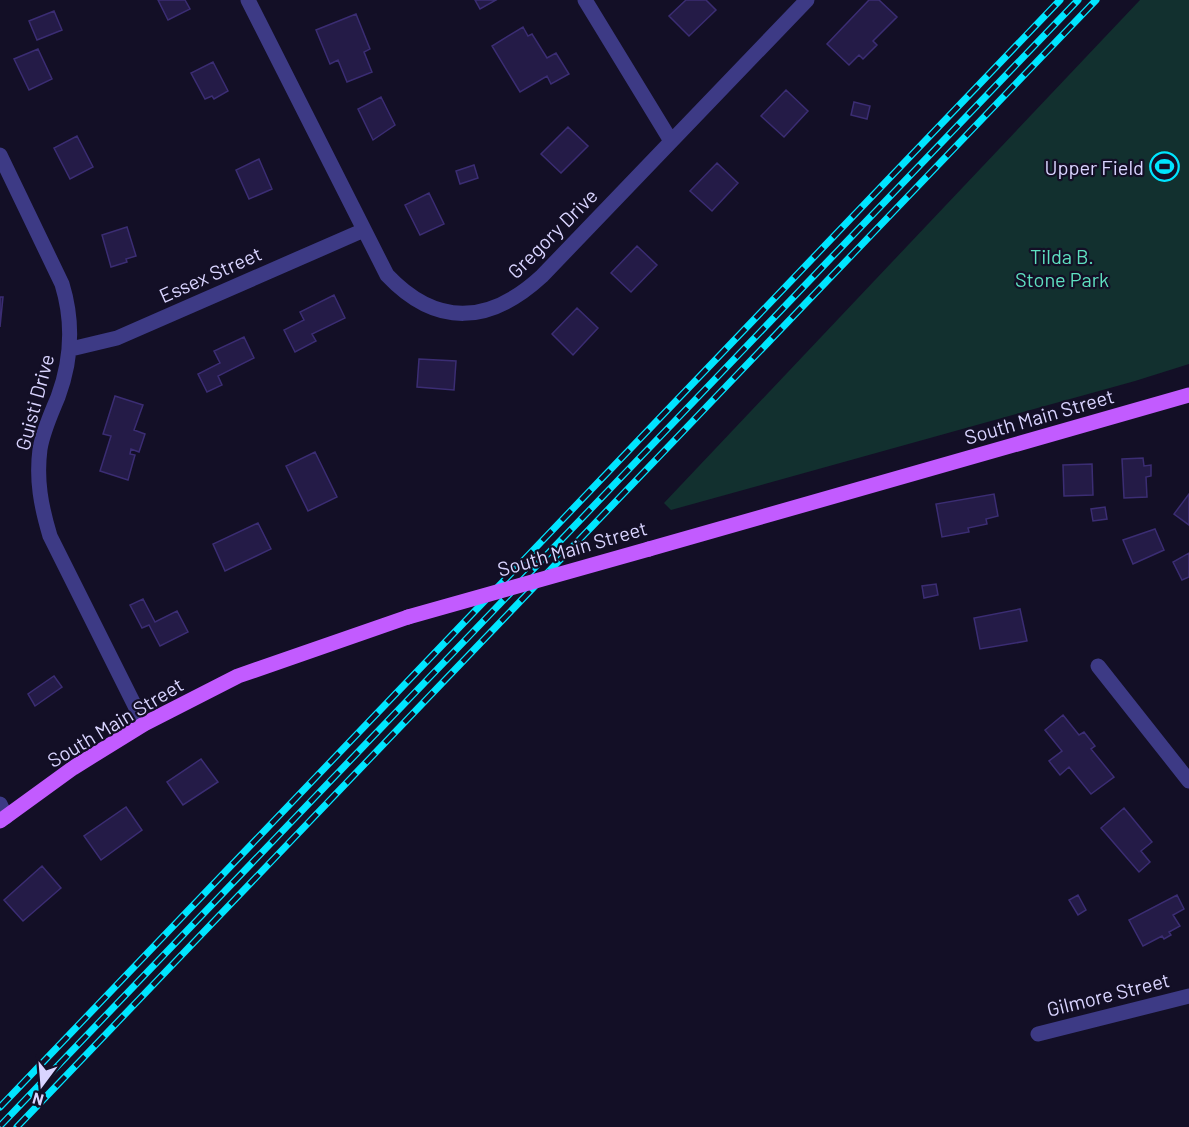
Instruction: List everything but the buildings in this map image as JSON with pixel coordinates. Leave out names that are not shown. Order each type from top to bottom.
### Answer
[{"type":"main road","name":"South Main Street","points":[[2,814],[144,724],[238,676],[408,616],[1189,395]]},
{"type":"street","name":"Gregory Drive","points":[[248,0],[387,275],[412,299],[426,307],[452,312],[475,313],[495,309],[513,300],[542,276],[807,0]]},
{"type":"street","points":[[585,0],[671,141]]},
{"type":"street","name":"Guisti Drive","points":[[0,155],[62,284],[69,306],[71,350],[66,372],[40,448],[38,479],[41,506],[50,536],[144,724]]},
{"type":"street","name":"Essex Street","points":[[71,350],[117,338],[364,230]]},
{"type":"street","points":[[1098,666],[1189,781]]},
{"type":"street","name":"Gilmore Street","points":[[1038,1034],[1189,996]]},
{"type":"green space","name":"Tilda B. Stone Park","points":[[1140,0],[1189,0],[1189,364],[671,510],[664,503]]},
{"type":"railway","points":[[0,1107],[1060,0]]},
{"type":"railway","points":[[0,1126],[1078,0]]},
{"type":"railway","points":[[17,1127],[1096,0]]},
{"type":"place","name":"Upper Field","points":[[1165,167]]}]
